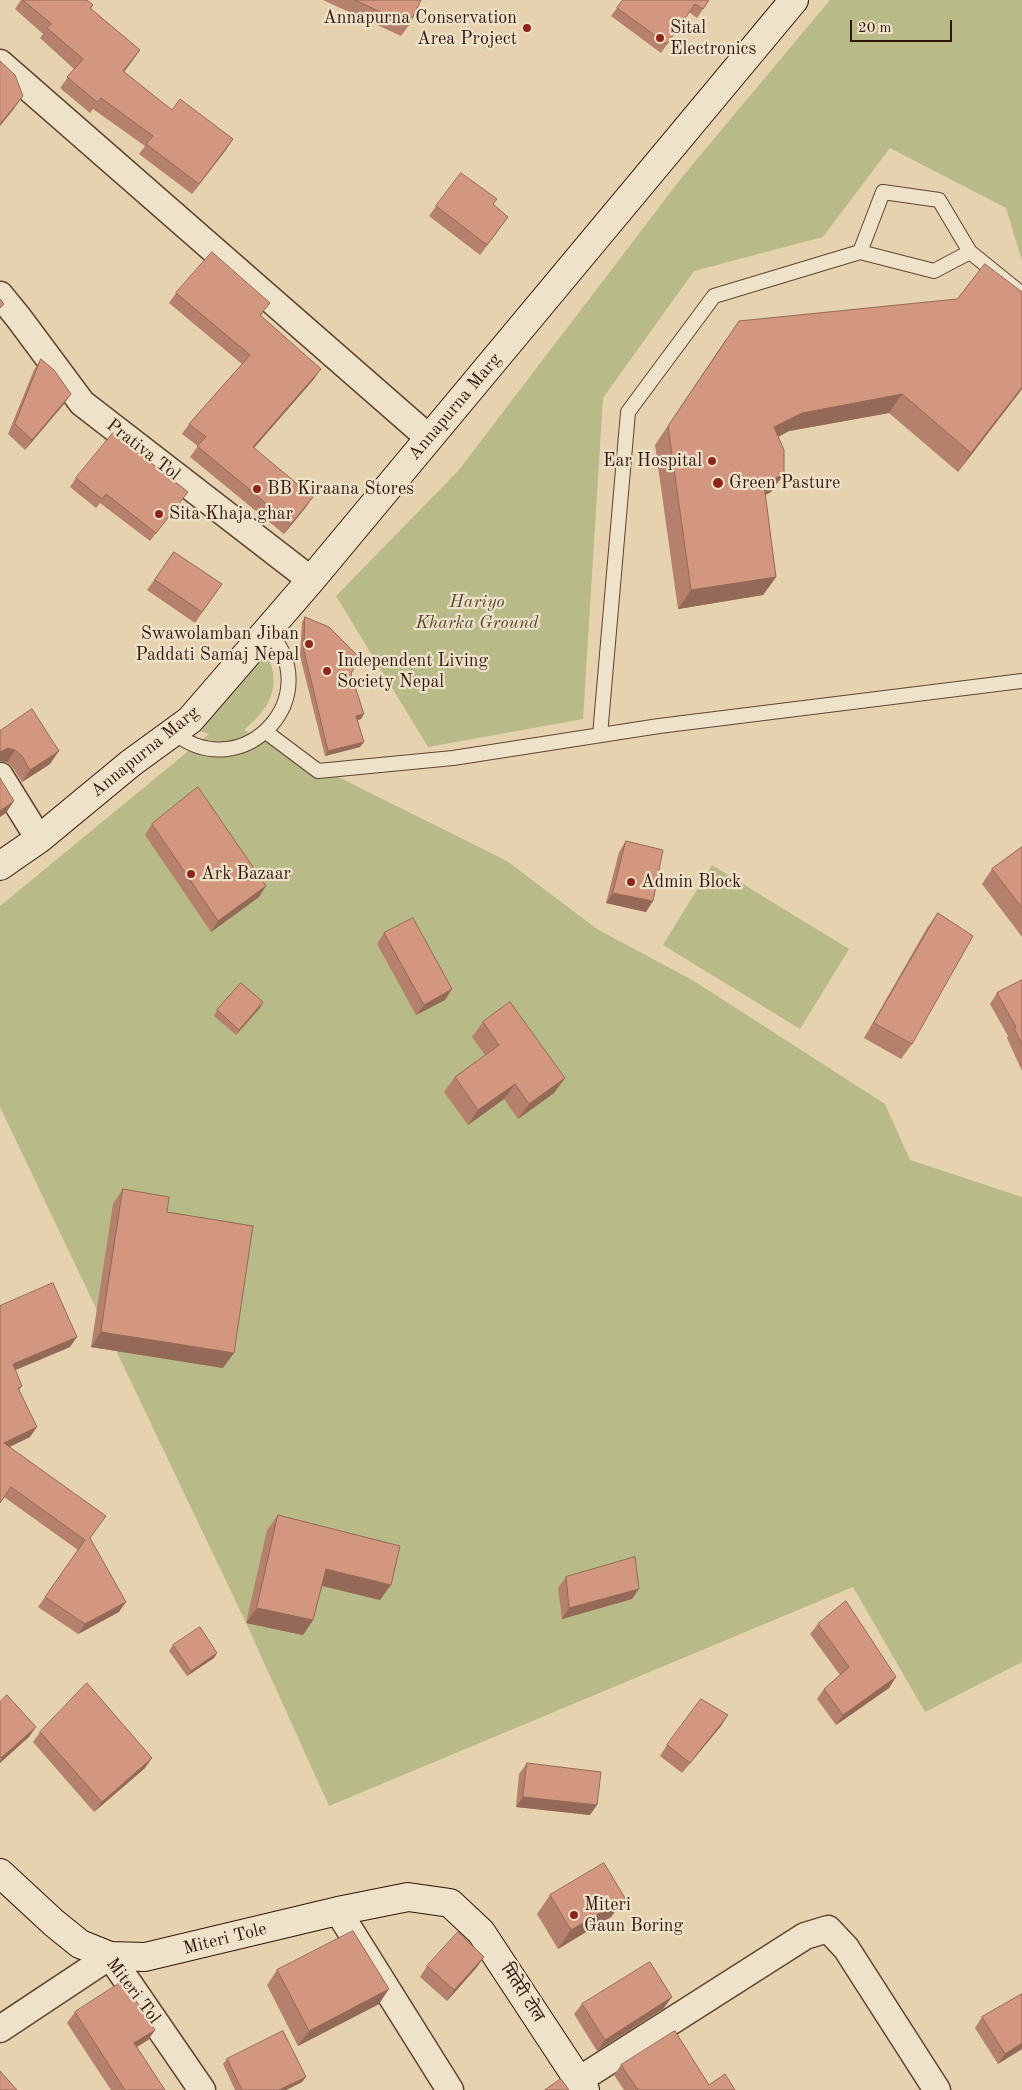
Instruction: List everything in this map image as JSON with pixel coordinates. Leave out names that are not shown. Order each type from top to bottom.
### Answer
[{"type":"main road","name":"Annapurna Marg","points":[[0,866],[39,839],[131,763],[190,720],[311,580],[794,0]]},
{"type":"main road","name":"Miteri Tol","points":[[0,1872],[54,1923],[80,1944],[110,1956]]},
{"type":"main road","name":"Miteri Tole","points":[[110,1956],[145,1957],[185,1949],[338,1910],[408,1897],[450,1903]]},
{"type":"main road","name":"मितेरी टोल","points":[[450,1903],[481,1932],[582,2085]]},
{"type":"street","points":[[0,63],[429,438]]},
{"type":"street","name":"Prativa Tol","points":[[0,295],[18,316],[82,403],[311,580]]},
{"type":"street","points":[[0,776],[39,839]]},
{"type":"street","points":[[338,1910],[450,2090]]},
{"type":"street","points":[[582,2085],[805,1936],[828,1929],[846,1948],[937,2090]]},
{"type":"street","points":[[0,2029],[110,1956]]},
{"type":"street","name":"Miteri Tol","points":[[110,1956],[202,2090]]},
{"type":"lane","points":[[860,252],[883,192],[939,200],[970,252],[1022,294]]},
{"type":"lane","points":[[600,735],[628,412],[714,296],[860,252],[934,271],[970,252]]},
{"type":"lane","points":[[174,733],[185,741],[201,748],[218,750],[236,748],[252,742],[266,732],[278,719],[285,703],[288,669],[282,652],[267,631]]},
{"type":"lane","points":[[266,732],[318,771],[453,758],[659,726],[1022,681]]},
{"type":"green space","name":"Hariyo Kharka Ground","points":[[830,0],[1022,0],[1022,261],[1006,208],[890,148],[823,237],[694,271],[603,398],[583,719],[428,747],[336,596],[458,471],[683,176]]},
{"type":"green space","points":[[264,650],[273,673],[274,684],[272,694],[261,713],[244,730],[507,861],[597,929],[694,981],[885,1104],[910,1160],[1022,1197],[1022,1662],[925,1712],[853,1587],[329,1806],[246,1623],[0,1107],[0,906],[209,734],[196,730]]},
{"type":"green space","points":[[712,865],[849,949],[800,1029],[663,945]]},
{"type":"building","points":[[23,0],[87,0],[93,5],[90,8],[140,50],[123,71],[172,110],[180,99],[233,139],[199,184],[146,144],[153,136],[101,98],[97,102],[67,77],[83,59],[47,28],[51,24]]},
{"type":"building","points":[[355,0],[421,0],[409,25]]},
{"type":"building","points":[[623,0],[709,0],[703,9],[695,4],[667,44],[617,8]]},
{"type":"building","points":[[0,61],[15,75],[23,96],[0,124]]},
{"type":"building","points":[[461,173],[497,199],[493,204],[508,217],[487,245],[436,206]]},
{"type":"building","points":[[212,252],[270,303],[260,315],[321,369],[253,447],[313,497],[291,524],[197,446],[206,437],[189,424],[250,355],[176,293]]},
{"type":"building","name":"Ear Hospital","points":[[985,264],[1022,292],[1022,387],[971,453],[902,394],[802,413],[774,427],[784,450],[784,474],[764,484],[776,577],[691,590],[668,426],[739,321],[957,299]]},
{"type":"building","points":[[0,299],[4,304],[0,308]]},
{"type":"building","points":[[41,359],[54,370],[71,394],[32,440],[15,424]]},
{"type":"building","points":[[113,433],[188,492],[156,533],[106,494],[102,499],[76,478]]},
{"type":"building","points":[[174,552],[222,584],[202,612],[155,580]]},
{"type":"building","name":"Independent Living Society Nepal","points":[[305,617],[329,627],[359,657],[351,674],[364,714],[356,716],[364,742],[328,751],[304,651]]},
{"type":"building","points":[[32,709],[59,751],[30,770],[22,756],[15,750],[8,748],[0,752],[0,731]]},
{"type":"building","points":[[0,778],[14,801],[0,811]]},
{"type":"building","points":[[198,787],[266,886],[218,921],[152,824]]},
{"type":"building","name":"Admin Block","points":[[626,841],[663,850],[653,901],[613,893]]},
{"type":"building","points":[[1022,847],[1022,908],[992,869]]},
{"type":"building","points":[[938,913],[973,936],[912,1044],[874,1023]]},
{"type":"building","points":[[413,918],[452,989],[424,1005],[384,933]]},
{"type":"building","points":[[1022,980],[1022,1045],[1014,1028],[1016,1027],[997,993]]},
{"type":"building","points":[[241,983],[263,1002],[239,1030],[217,1010]]},
{"type":"building","points":[[510,1002],[565,1078],[529,1104],[515,1084],[478,1110],[455,1077],[499,1045],[483,1022]]},
{"type":"building","points":[[123,1189],[169,1197],[167,1212],[253,1226],[234,1353],[101,1332]]},
{"type":"building","points":[[53,1283],[77,1337],[13,1364],[22,1386],[18,1388],[37,1427],[4,1443],[106,1516],[90,1538],[126,1602],[85,1624],[45,1597],[85,1540],[11,1487],[0,1503],[0,1306]]},
{"type":"building","points":[[278,1515],[400,1546],[391,1585],[326,1569],[313,1620],[257,1608]]},
{"type":"building","points":[[635,1557],[639,1589],[569,1608],[566,1577]]},
{"type":"building","points":[[846,1601],[896,1677],[843,1715],[824,1689],[849,1667],[818,1624]]},
{"type":"building","points":[[200,1627],[217,1653],[191,1671],[173,1645]]},
{"type":"building","points":[[87,1683],[152,1758],[102,1802],[40,1732]]},
{"type":"building","points":[[7,1695],[36,1727],[1,1758],[0,1702]]},
{"type":"building","points":[[701,1699],[728,1715],[690,1763],[667,1745]]},
{"type":"building","points":[[527,1763],[601,1772],[597,1805],[523,1797]]},
{"type":"building","points":[[604,1863],[625,1898],[571,1930],[550,1895]]},
{"type":"building","points":[[353,1931],[389,1989],[309,2031],[277,1970]]},
{"type":"building","points":[[458,1932],[484,1957],[454,1990],[427,1966]]},
{"type":"building","points":[[650,1962],[672,1997],[605,2040],[582,2004]]},
{"type":"building","points":[[123,1981],[155,2030],[134,2043],[165,2090],[125,2090],[75,2012]]},
{"type":"building","points":[[1022,1994],[1022,2043],[1005,2054],[982,2017]]},
{"type":"building","points":[[283,2031],[306,2077],[279,2090],[242,2090],[227,2059]]},
{"type":"building","points":[[675,2031],[709,2085],[725,2074],[735,2090],[638,2090],[621,2065]]},
{"type":"building","points":[[0,2071],[17,2090],[0,2090]]},
{"type":"building","points":[[561,2079],[569,2090],[545,2090]]},
{"type":"place","name":"Annapurna Conservation Area Project","points":[[527,28]]},
{"type":"place","name":"Sital Electronics","points":[[660,38]]},
{"type":"place","name":"Ear Hospital","points":[[712,461]]},
{"type":"place","name":"Green Pasture","points":[[718,483]]},
{"type":"place","name":"BB Kiraana Stores","points":[[257,489]]},
{"type":"place","name":"Sita Khaja ghar","points":[[159,514]]},
{"type":"place","name":"Swawolamban Jiban Paddati Samaj Nepal","points":[[309,644]]},
{"type":"place","name":"Independent Living Society Nepal","points":[[327,671]]},
{"type":"place","name":"Ark Bazaar","points":[[191,874]]},
{"type":"place","name":"Admin Block","points":[[631,882]]},
{"type":"place","name":"Miteri Gaun Boring","points":[[574,1915]]}]
